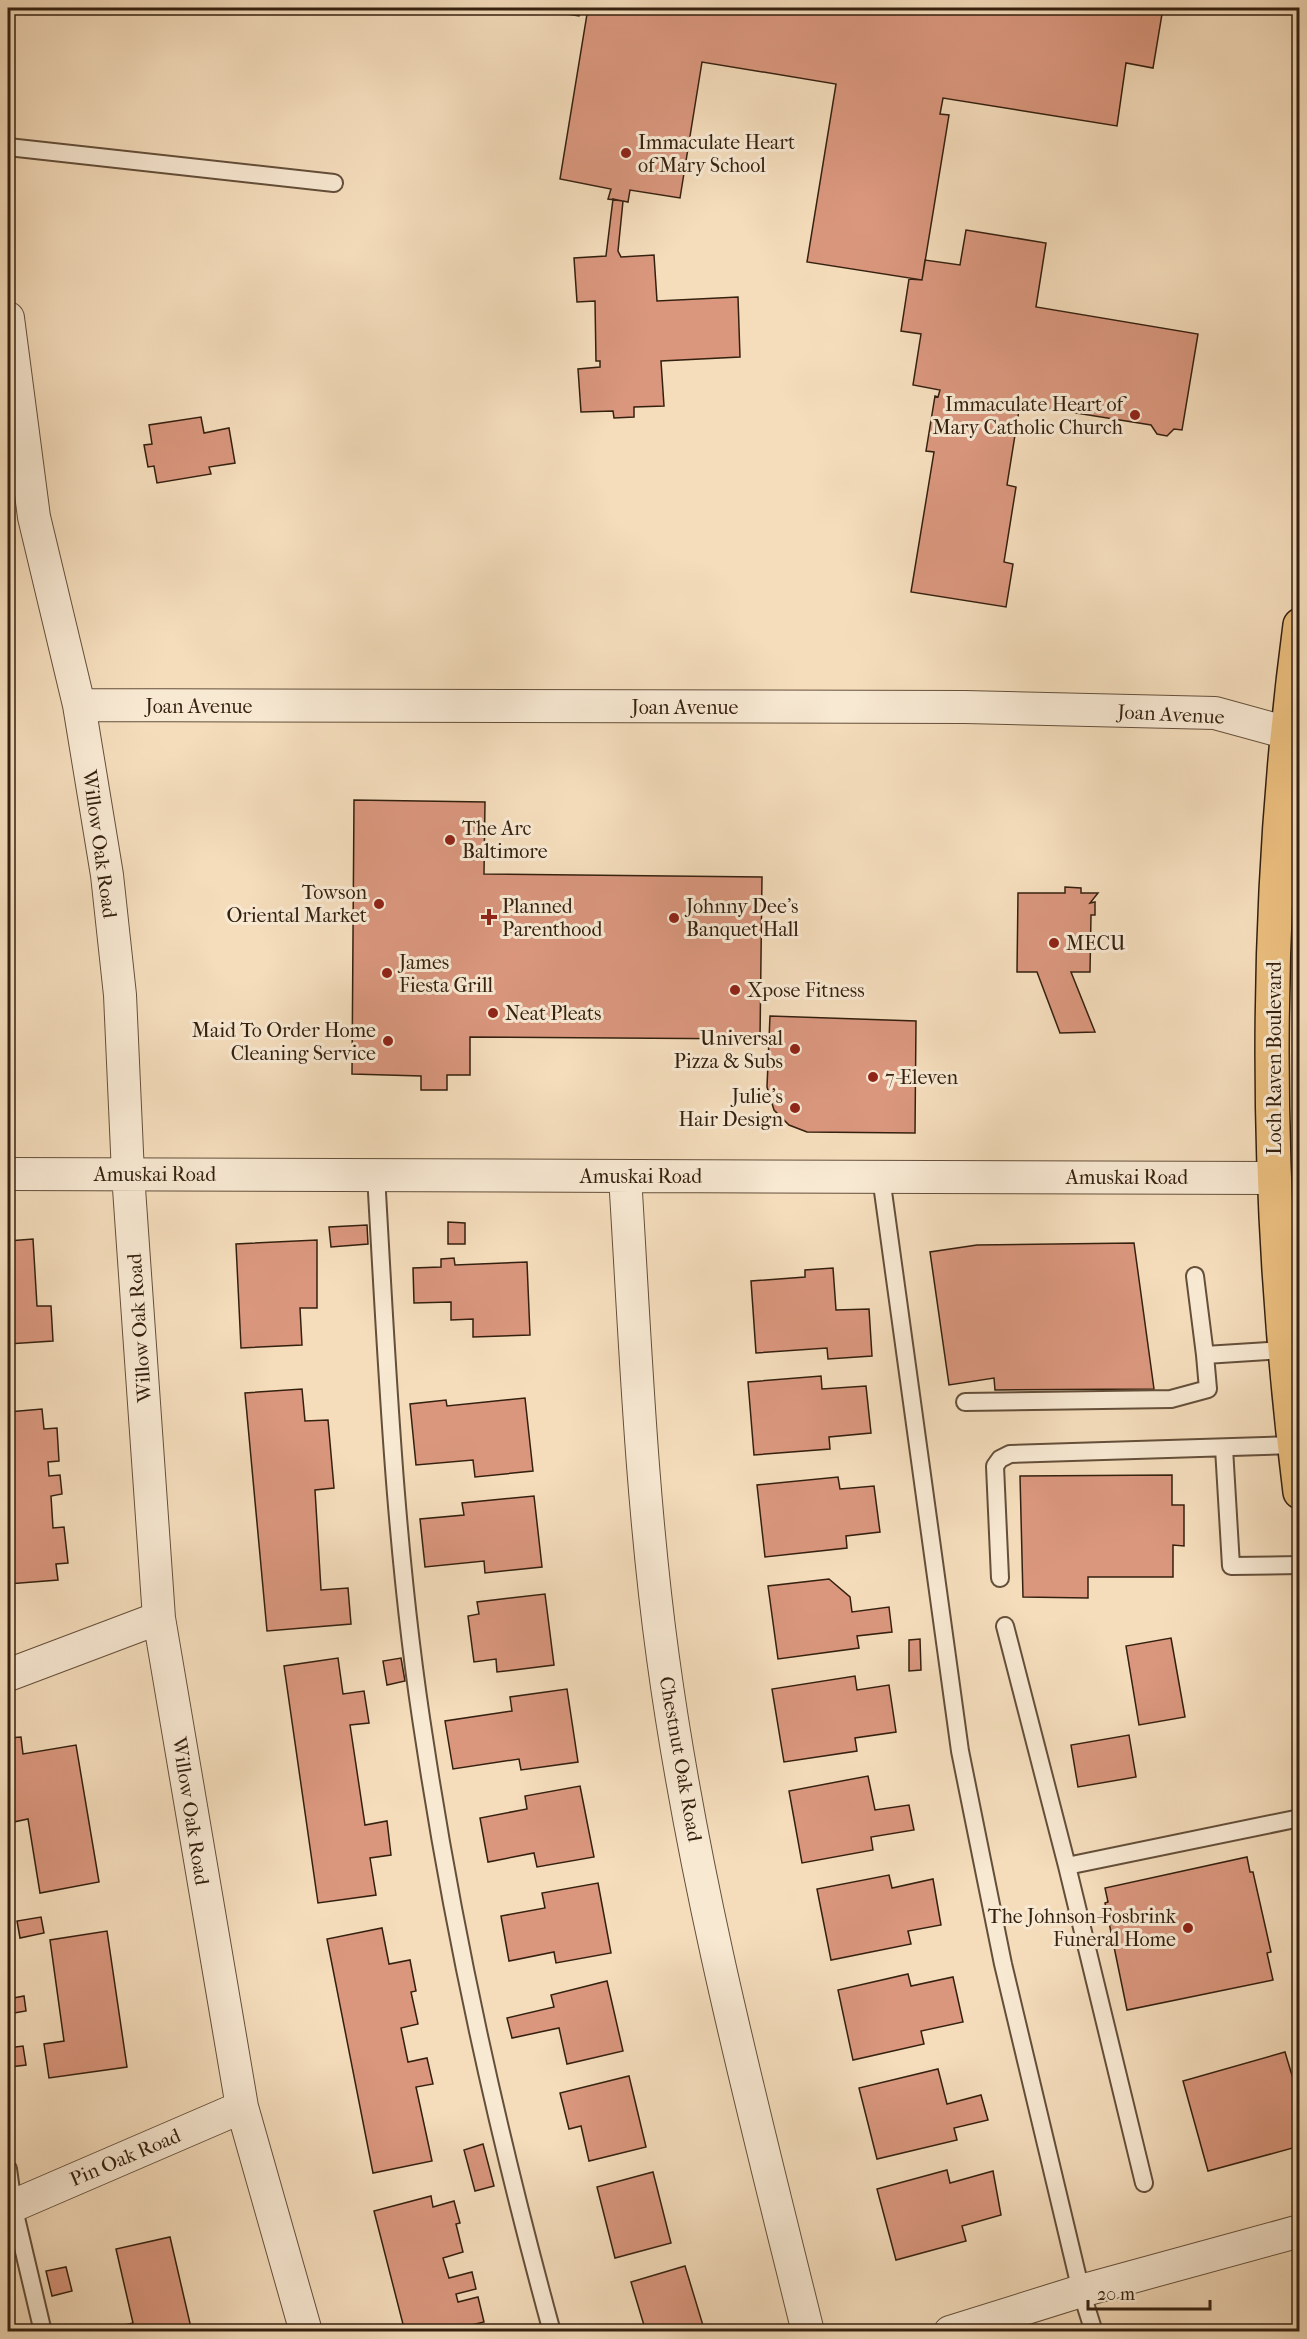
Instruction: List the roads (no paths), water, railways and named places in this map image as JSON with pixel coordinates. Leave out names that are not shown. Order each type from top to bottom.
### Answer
[{"type":"main road","name":"Loch Raven Boulevard","points":[[1299,625],[1294,734],[1274,903],[1272,1060],[1274,1178],[1285,1350],[1299,1492]]},
{"type":"street","name":"Willow Oak Road","points":[[8,318],[20,517],[79,705],[107,875],[120,995],[128,1174],[159,1618],[242,2107],[306,2331]]},
{"type":"street","name":"Joan Avenue","points":[[79,705],[965,707],[1215,713],[1294,734]]},
{"type":"street","name":"Amuskai Road","points":[[8,1174],[1274,1178]]},
{"type":"street","name":"Chestnut Oak Road","points":[[625,1176],[642,1450],[663,1658],[710,1927],[808,2331]]},
{"type":"street","points":[[8,1675],[159,1618]]},
{"type":"street","name":"Pin Oak Road","points":[[10,2206],[242,2107]]},
{"type":"street","points":[[950,2331],[1081,2291],[1299,2231]]},
{"type":"lane","points":[[8,147],[334,183]]},
{"type":"lane","points":[[376,1175],[392,1450],[403,1571],[424,1743],[460,1944],[485,2061],[552,2331]]},
{"type":"lane","points":[[881,1177],[960,1751],[1003,1964],[1081,2291],[1094,2331]]},
{"type":"lane","points":[[964,1402],[1171,1400],[1208,1389],[1195,1276]]},
{"type":"lane","points":[[1205,1355],[1285,1350]]},
{"type":"lane","points":[[1000,1578],[995,1466],[1000,1459],[1010,1454],[1294,1445]]},
{"type":"lane","points":[[1224,1448],[1231,1566],[1299,1565]]},
{"type":"lane","points":[[1005,1626],[1067,1866],[1143,2183]]},
{"type":"lane","points":[[1067,1866],[1299,1818]]},
{"type":"lane","points":[[8,2169],[10,2206],[43,2331]]},
{"type":"place","name":"Immaculate Heart of Mary School","points":[[626,153]]},
{"type":"place","name":"Immaculate Heart of Mary Catholic Church","points":[[1135,415]]},
{"type":"place","name":"The Arc Baltimore","points":[[450,840]]},
{"type":"place","name":"Towson Oriental Market","points":[[379,904]]},
{"type":"place","name":"Planned Parenthood","points":[[489,917]]},
{"type":"place","name":"Johnny Dee’s Banquet Hall","points":[[674,918]]},
{"type":"place","name":"MECU","points":[[1054,943]]},
{"type":"place","name":"James Fiesta Grill","points":[[387,973]]},
{"type":"place","name":"Xpose Fitness","points":[[735,990]]},
{"type":"place","name":"Neat Pleats","points":[[493,1013]]},
{"type":"place","name":"Maid To Order Home Cleaning Service","points":[[388,1041]]},
{"type":"place","name":"Universal Pizza & Subs","points":[[795,1049]]},
{"type":"place","name":"7-Eleven","points":[[873,1077]]},
{"type":"place","name":"Julie’s Hair Design","points":[[795,1108]]},
{"type":"place","name":"The Johnson-Fosbrink Funeral Home","points":[[1188,1928]]}]
